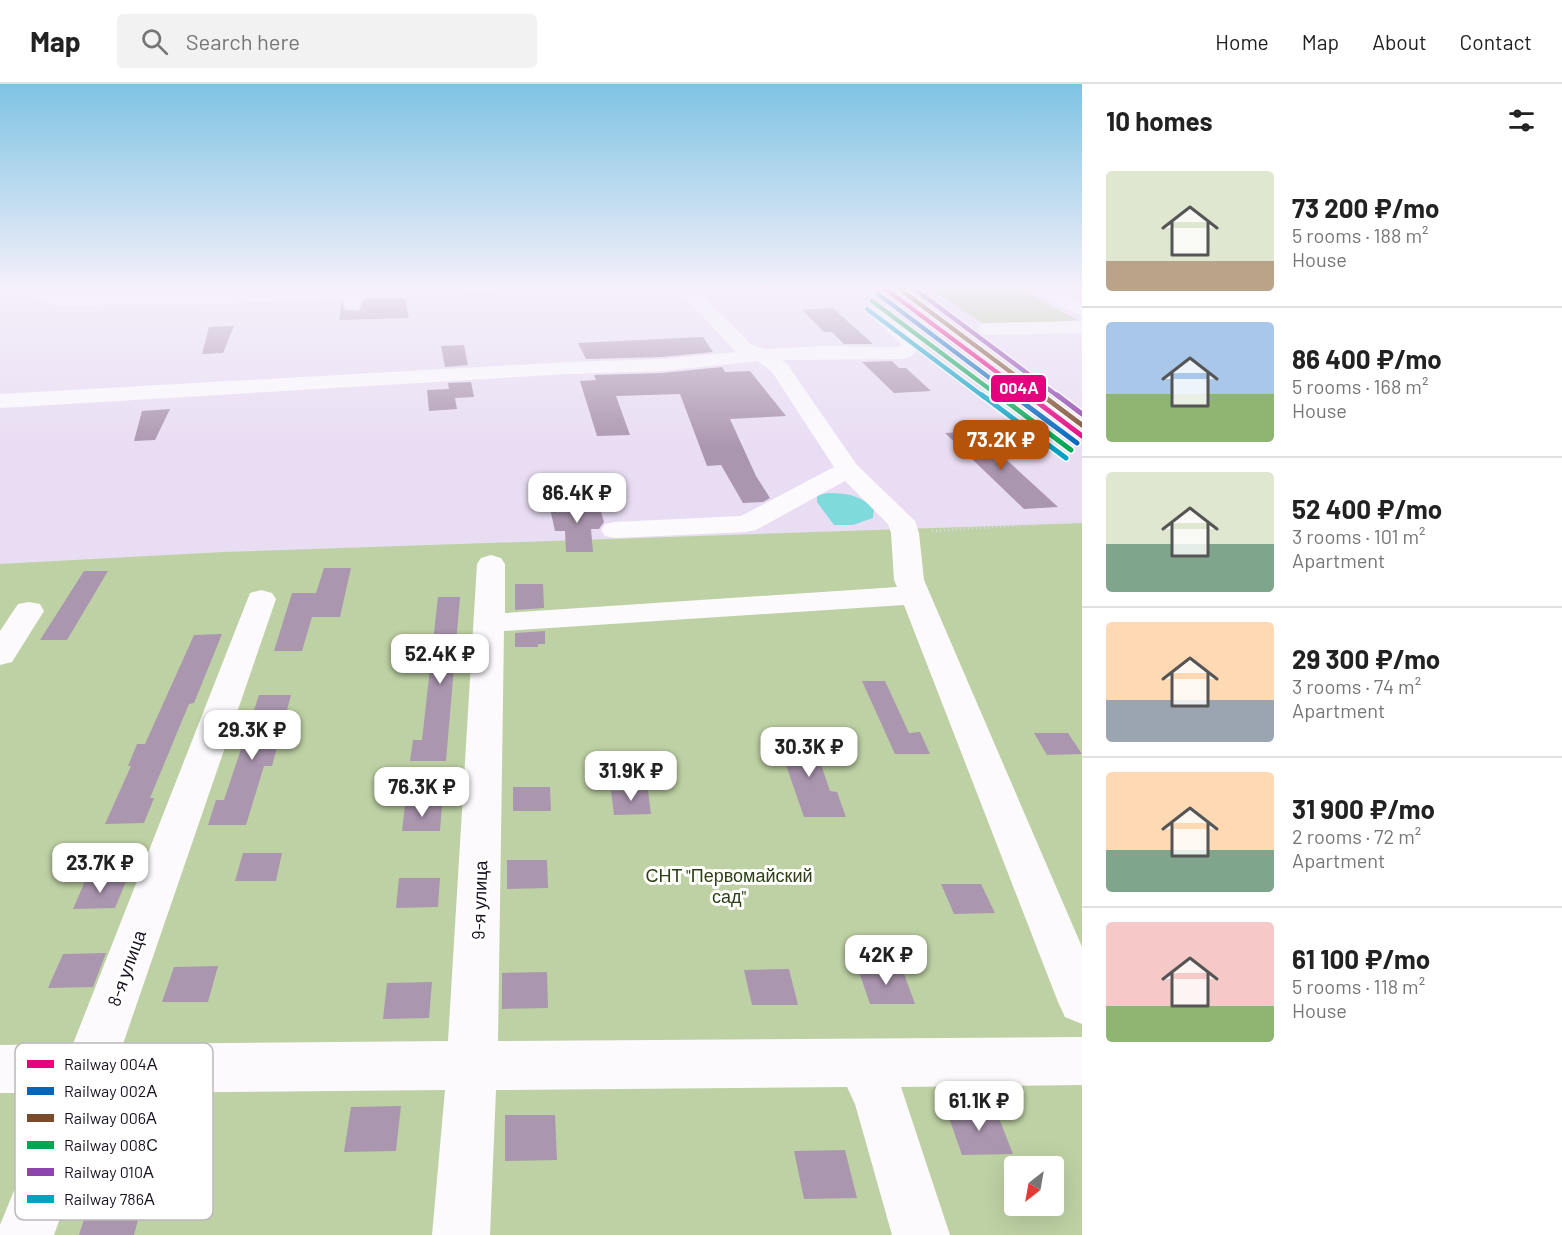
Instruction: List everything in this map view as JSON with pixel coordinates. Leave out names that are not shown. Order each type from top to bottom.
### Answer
[{"type":"street","points":[[737,341],[744,348],[780,368],[848,470],[901,522],[909,580],[1082,1002]]},
{"type":"street","points":[[0,401],[556,368],[662,365],[762,356],[840,353],[887,345],[914,345],[909,341]]},
{"type":"street","points":[[615,530],[746,524],[848,470]]},
{"type":"street","name":"9-я улица","points":[[461,1235],[472,1066],[491,564]]},
{"type":"street","points":[[489,622],[902,596]]},
{"type":"street","name":"8-я улица","points":[[98,1043],[261,599]]},
{"type":"street","points":[[0,655],[29,611]]},
{"type":"street","points":[[213,1067],[1082,1062]]},
{"type":"street","points":[[862,1063],[880,1099],[921,1235]]},
{"type":"street","points":[[0,1069],[15,1069]]},
{"type":"street","name":"8-я улица","points":[[25,1235],[31,1220]]},
{"type":"path","points":[[988,341],[1082,419]]},
{"type":"path","points":[[904,533],[1082,520]]},
{"type":"green space","name":"СНТ \"Первомайский сад\"","points":[[1082,523],[1082,1235],[0,1235],[0,564],[223,552]]},
{"type":"shaded area","points":[[829,493],[859,498],[874,508],[873,518],[853,525],[834,525],[817,502],[817,495]]},
{"type":"building","points":[[205,341],[228,341],[223,353],[202,354]]},
{"type":"building","points":[[705,341],[713,352],[662,357],[586,359],[578,343]]},
{"type":"building","points":[[841,341],[869,341],[873,344],[844,344]]},
{"type":"building","points":[[464,345],[468,365],[445,367],[441,346]]},
{"type":"building","points":[[892,361],[899,368],[906,368],[931,391],[894,393],[862,362]]},
{"type":"building","points":[[722,367],[725,372],[750,371],[786,416],[730,419],[756,476],[770,498],[763,502],[743,503],[721,465],[707,466],[680,394],[616,396],[630,435],[597,436],[580,381],[596,380],[594,375],[662,373]]},
{"type":"building","points":[[471,382],[474,397],[455,398],[457,409],[429,411],[427,390],[449,389],[448,383]]},
{"type":"building","points":[[170,409],[155,440],[134,441],[142,411]]},
{"type":"building","points":[[975,431],[1058,507],[1024,509],[945,433]]},
{"type":"building","points":[[598,501],[604,522],[599,529],[591,529],[593,552],[566,552],[565,531],[555,531],[549,504]]},
{"type":"building","points":[[324,568],[351,568],[340,617],[312,617],[302,651],[274,651],[292,593],[316,593]]},
{"type":"building","points":[[84,571],[108,571],[67,640],[40,640]]},
{"type":"building","points":[[515,584],[543,584],[544,608],[515,610]]},
{"type":"building","points":[[438,597],[460,597],[446,761],[410,761],[413,740],[422,740]]},
{"type":"building","points":[[545,631],[545,644],[538,644],[538,647],[515,647],[515,633]]},
{"type":"building","points":[[222,634],[194,703],[189,704],[150,798],[154,798],[144,823],[105,824],[131,766],[128,766],[137,744],[145,744],[194,635]]},
{"type":"building","points":[[862,681],[885,681],[909,733],[920,732],[930,754],[895,754]]},
{"type":"building","points":[[259,695],[291,695],[272,766],[264,766],[246,825],[208,825],[216,800],[224,800]]},
{"type":"building","points":[[1034,733],[1068,733],[1082,754],[1047,755]]},
{"type":"building","points":[[811,735],[830,791],[837,792],[846,817],[804,817],[776,736]]},
{"type":"building","points":[[513,787],[550,787],[551,811],[513,811]]},
{"type":"building","points":[[648,790],[651,814],[614,815],[611,791]]},
{"type":"building","points":[[442,805],[440,831],[402,831],[405,806]]},
{"type":"building","points":[[243,853],[282,853],[276,881],[235,881]]},
{"type":"building","points":[[507,860],[547,860],[548,888],[507,889]]},
{"type":"building","points":[[399,878],[440,878],[438,907],[396,908]]},
{"type":"building","points":[[86,879],[127,879],[115,908],[73,909]]},
{"type":"building","points":[[941,884],[981,884],[995,913],[954,914]]},
{"type":"building","points":[[106,953],[93,987],[48,988],[63,954]]},
{"type":"building","points":[[218,966],[208,1002],[162,1002],[174,967]]},
{"type":"building","points":[[902,968],[915,1004],[870,1004],[858,969]]},
{"type":"building","points":[[789,969],[798,1005],[752,1005],[744,970]]},
{"type":"building","points":[[547,972],[548,1008],[502,1009],[502,973]]},
{"type":"building","points":[[432,982],[429,1018],[383,1019],[387,983]]},
{"type":"building","points":[[401,1106],[396,1151],[344,1152],[351,1107]]},
{"type":"building","points":[[995,1108],[1013,1154],[962,1155],[946,1109]]},
{"type":"building","points":[[505,1115],[555,1115],[557,1160],[505,1161]]},
{"type":"building","points":[[845,1150],[857,1198],[804,1199],[794,1151]]},
{"type":"building","points":[[84,1220],[138,1220],[134,1235],[79,1235]]},
{"type":"rail line","name":"786А","points":[[909,341],[1066,458]]},
{"type":"rail line","name":"008С","points":[[925,341],[1071,450]]},
{"type":"rail line","name":"002А","points":[[940,341],[1077,443]]},
{"type":"rail line","name":"004А","points":[[955,341],[1082,436]]},
{"type":"rail line","name":"006А","points":[[969,341],[1082,425]]},
{"type":"rail line","name":"010А","points":[[984,341],[1082,414]]}]
